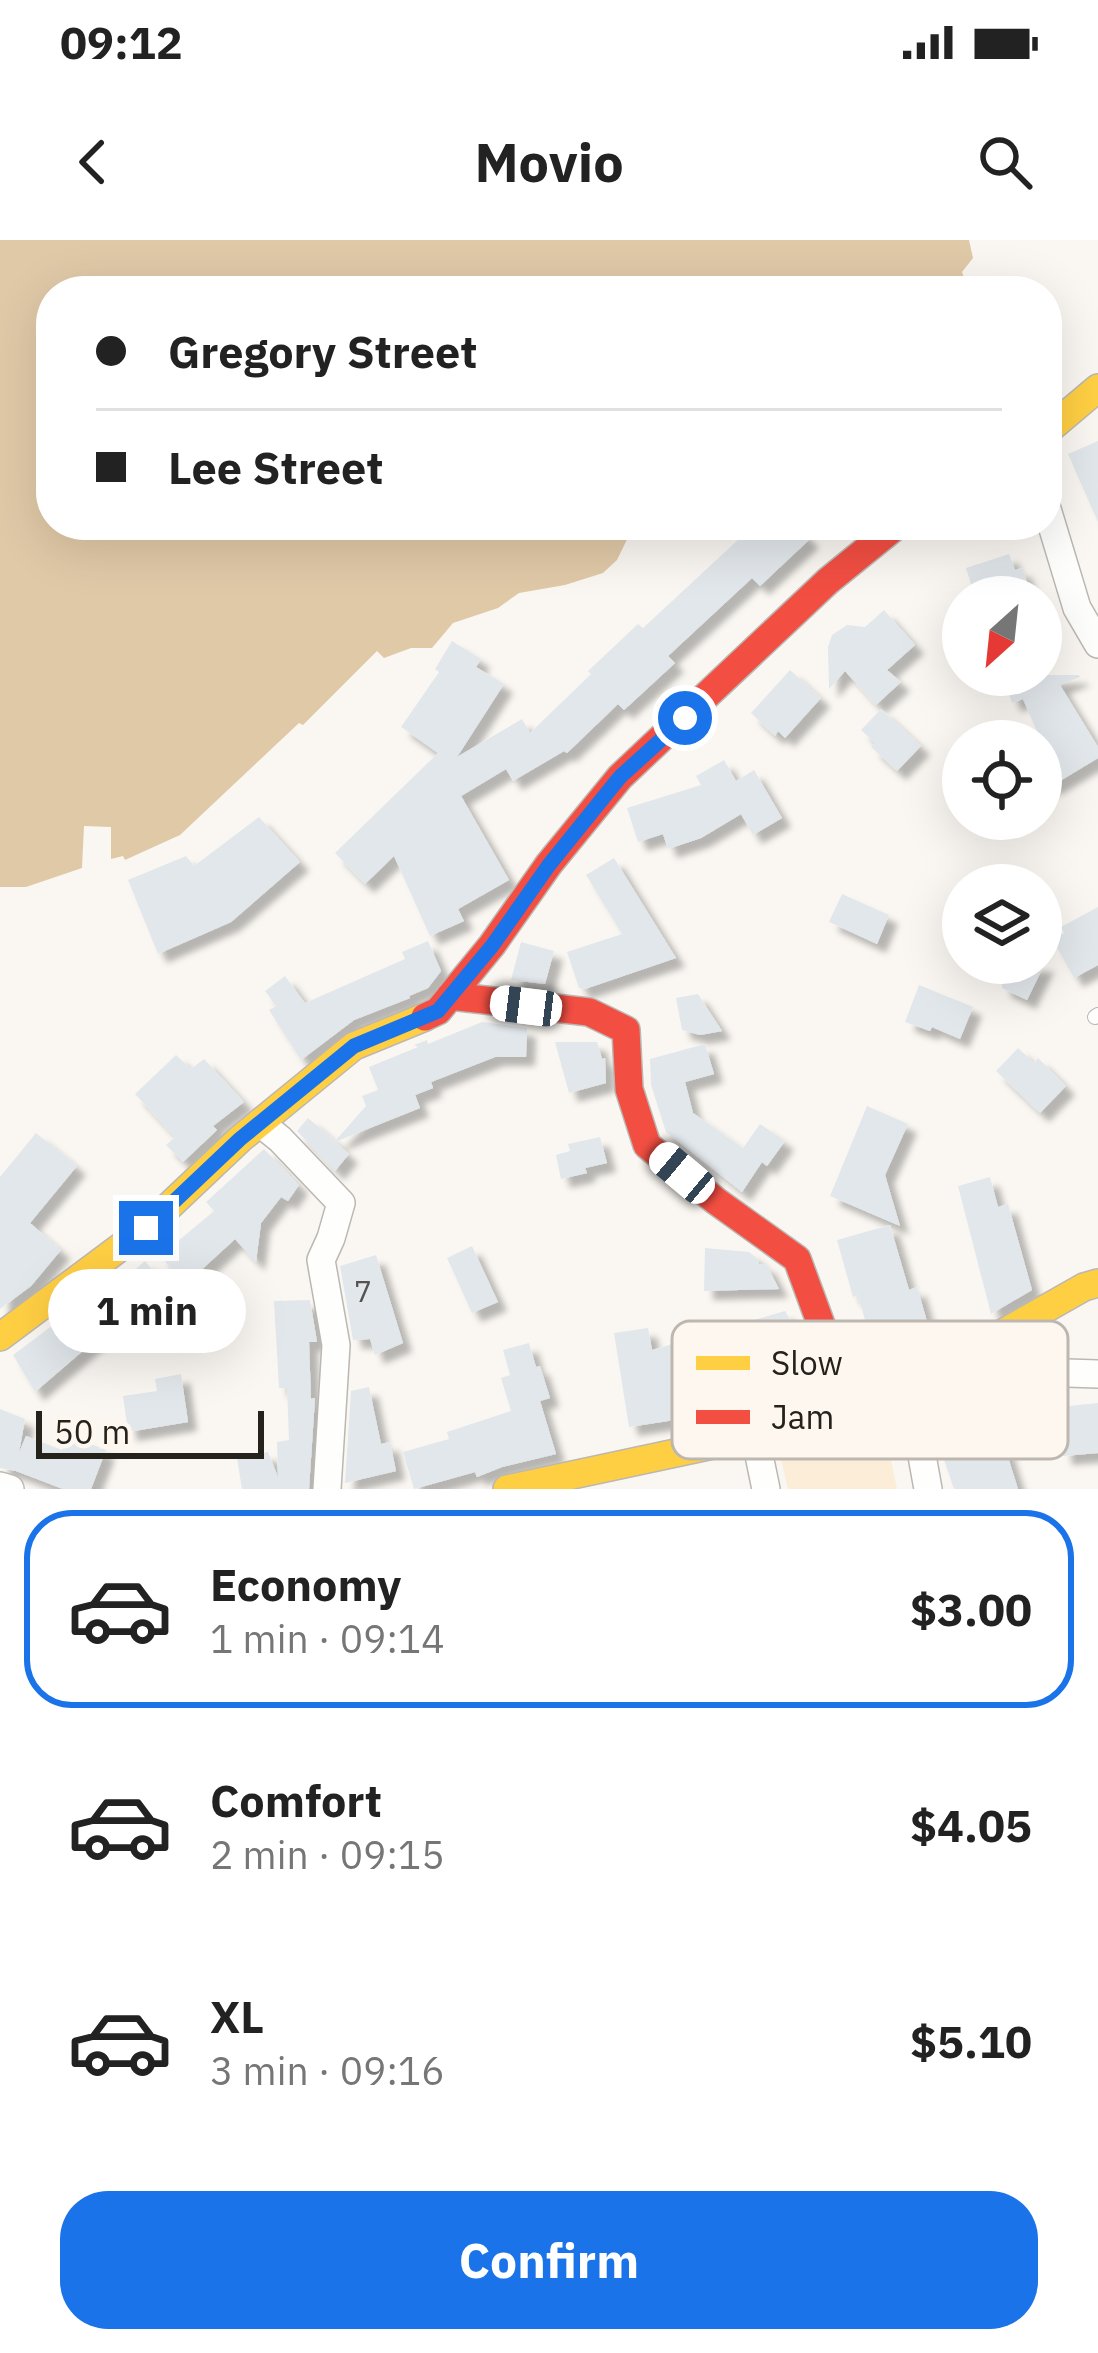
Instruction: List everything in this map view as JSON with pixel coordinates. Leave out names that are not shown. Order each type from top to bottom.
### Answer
[{"type":"street","points":[[1062,418],[1098,388]]},
{"type":"street","points":[[0,1337],[146,1228],[260,1123],[354,1046],[438,1011],[620,777],[828,581],[879,540]]},
{"type":"street","points":[[1056,540],[1077,608],[1098,644]]},
{"type":"street","points":[[450,996],[590,1012],[626,1030],[629,1089],[647,1145],[797,1259],[820,1321]]},
{"type":"street","points":[[260,1123],[341,1203],[322,1260],[336,1345],[327,1489]]},
{"type":"street","points":[[1024,1321],[1098,1283]]},
{"type":"street","points":[[1068,1373],[1098,1374]]},
{"type":"street","points":[[507,1489],[672,1453]]},
{"type":"street","points":[[760,1459],[766,1489]]},
{"type":"street","points":[[923,1459],[928,1489]]},
{"type":"street","points":[[0,1486],[10,1489]]},
{"type":"shaded area","points":[[0,240],[969,240],[973,258],[964,276],[36,276],[36,540],[627,540],[617,560],[603,573],[519,593],[498,608],[453,623],[432,648],[411,648],[384,658],[377,651],[180,835],[125,860],[123,856],[111,859],[111,827],[84,826],[82,868],[26,887],[0,887]]},
{"type":"shaded area","points":[[781,1459],[891,1459],[897,1489],[788,1489]]},
{"type":"building","points":[[1098,441],[1098,522],[1068,454]]},
{"type":"building","points":[[738,540],[809,540],[760,586],[752,578],[668,656],[675,663],[624,710],[618,704],[567,753],[513,781],[506,769],[461,796],[509,880],[458,909],[464,921],[430,936],[394,856],[365,884],[335,853],[438,753],[401,727],[439,672],[435,669],[452,641],[481,659],[476,667],[504,684],[457,757],[522,719],[530,733],[638,624],[643,628]]},
{"type":"building","points":[[1009,554],[1015,570],[1022,568],[1025,576],[968,576],[966,568]]},
{"type":"building","points":[[884,610],[915,645],[887,670],[901,682],[876,705],[845,671],[829,689],[832,635],[847,625],[865,627]]},
{"type":"building","points":[[790,670],[821,698],[785,738],[778,731],[775,736],[751,713]]},
{"type":"building","points":[[1062,675],[1080,677],[1062,684]]},
{"type":"building","points":[[1062,688],[1098,747],[1098,758],[1062,780],[1062,720],[1032,720],[1023,699],[1012,703],[1010,696],[1062,696]]},
{"type":"building","points":[[881,709],[921,746],[897,771],[871,747],[875,743],[861,730]]},
{"type":"building","points":[[724,760],[736,781],[754,770],[782,818],[753,835],[741,814],[701,838],[668,849],[663,834],[638,842],[627,808],[701,785],[696,776]]},
{"type":"building","points":[[259,817],[300,862],[231,922],[158,954],[128,880],[186,856],[194,866]]},
{"type":"building","points":[[614,858],[676,958],[579,988],[567,952],[622,934],[586,875]]},
{"type":"building","points":[[842,894],[889,915],[877,944],[829,922]]},
{"type":"building","points":[[1098,907],[1098,965],[1074,978],[1062,956],[1062,926]]},
{"type":"building","points":[[428,941],[441,971],[428,988],[354,1020],[301,1060],[269,1010],[276,1006],[265,991],[285,976],[305,1003],[405,959],[402,952]]},
{"type":"building","points":[[521,942],[554,951],[545,984],[511,980]]},
{"type":"building","points":[[1002,984],[1035,984],[1027,1000]]},
{"type":"building","points":[[919,985],[973,1007],[960,1039],[905,1022]]},
{"type":"building","points":[[698,994],[722,1031],[700,1035],[682,1030],[676,998]]},
{"type":"building","points":[[482,1022],[527,1028],[526,1057],[495,1057],[431,1082],[433,1088],[415,1095],[420,1108],[335,1142],[349,1154],[335,1171],[297,1131],[308,1118],[335,1141],[366,1106],[362,1096],[378,1090],[369,1067],[418,1047],[414,1045]]},
{"type":"building","points":[[555,1042],[597,1042],[605,1058],[606,1083],[569,1093]]},
{"type":"building","points":[[705,1044],[714,1074],[685,1082],[693,1113],[743,1148],[760,1124],[785,1141],[767,1166],[762,1162],[742,1192],[666,1132],[651,1085],[650,1059]]},
{"type":"building","points":[[1018,1048],[1034,1063],[1038,1058],[1066,1086],[1040,1113],[996,1071]]},
{"type":"building","points":[[176,1055],[191,1069],[204,1059],[244,1102],[213,1126],[217,1130],[183,1162],[166,1145],[175,1137],[135,1094]]},
{"type":"building","points":[[867,1106],[908,1124],[885,1175],[900,1226],[830,1196]]},
{"type":"building","points":[[36,1133],[77,1166],[30,1223],[61,1250],[31,1286],[0,1309],[0,1177]]},
{"type":"building","points":[[600,1137],[607,1163],[561,1179],[556,1155],[570,1151],[568,1144]]},
{"type":"building","points":[[264,1149],[299,1185],[288,1201],[281,1197],[261,1223],[256,1262],[235,1239],[186,1284],[160,1256],[214,1211],[206,1202]]},
{"type":"building","points":[[990,1177],[998,1207],[1008,1204],[1032,1290],[991,1314],[958,1186]]},
{"type":"building","points":[[890,1225],[909,1290],[917,1287],[927,1321],[865,1321],[858,1295],[853,1297],[837,1240]]},
{"type":"building","points":[[472,1246],[498,1302],[472,1313],[447,1258]]},
{"type":"building","points":[[705,1248],[749,1252],[759,1264],[766,1264],[779,1289],[704,1291]]},
{"type":"building","points":[[376,1255],[403,1343],[375,1355],[370,1339],[353,1340],[340,1266]]},
{"type":"building","points":[[145,1261],[163,1282],[35,1392],[13,1355],[93,1295],[97,1302]]},
{"type":"building","points":[[310,1300],[317,1342],[309,1342],[311,1399],[315,1398],[309,1489],[242,1489],[237,1458],[268,1452],[278,1477],[277,1442],[289,1440],[287,1388],[279,1388],[274,1301]]},
{"type":"building","points":[[785,1311],[791,1321],[751,1321]]},
{"type":"building","points":[[648,1328],[652,1350],[672,1344],[672,1420],[629,1427],[614,1333]]},
{"type":"building","points":[[529,1343],[550,1398],[540,1401],[556,1454],[414,1489],[403,1452],[449,1439],[447,1432],[511,1411],[501,1378],[510,1375],[503,1350]]},
{"type":"building","points":[[181,1374],[188,1422],[128,1432],[123,1396],[157,1391],[155,1379]]},
{"type":"building","points":[[369,1387],[381,1444],[390,1442],[396,1471],[345,1483],[351,1391]]},
{"type":"building","points":[[1098,1403],[1098,1453],[1068,1456],[1068,1406]]},
{"type":"building","points":[[0,1409],[25,1419],[19,1453],[26,1436],[62,1450],[68,1435],[106,1450],[91,1489],[63,1489],[0,1468]]},
{"type":"building","points":[[944,1459],[1009,1459],[1018,1489],[954,1489]]},
{"type":"traffic: slow","points":[[1062,418],[1098,388]]},
{"type":"traffic: slow","points":[[0,1337],[146,1228],[240,1139],[354,1046],[425,1017]]},
{"type":"traffic: slow","points":[[1024,1321],[1098,1283]]},
{"type":"traffic: slow","points":[[507,1489],[672,1454]]},
{"type":"traffic: jam","points":[[425,1017],[438,1011],[492,945],[549,864],[620,777],[828,581],[879,540]]},
{"type":"traffic: jam","points":[[450,996],[589,1012],[626,1030],[629,1089],[647,1145],[797,1259],[820,1321]]},
{"type":"route","points":[[146,1228],[240,1139],[354,1046],[438,1011],[620,777],[685,718]]}]
